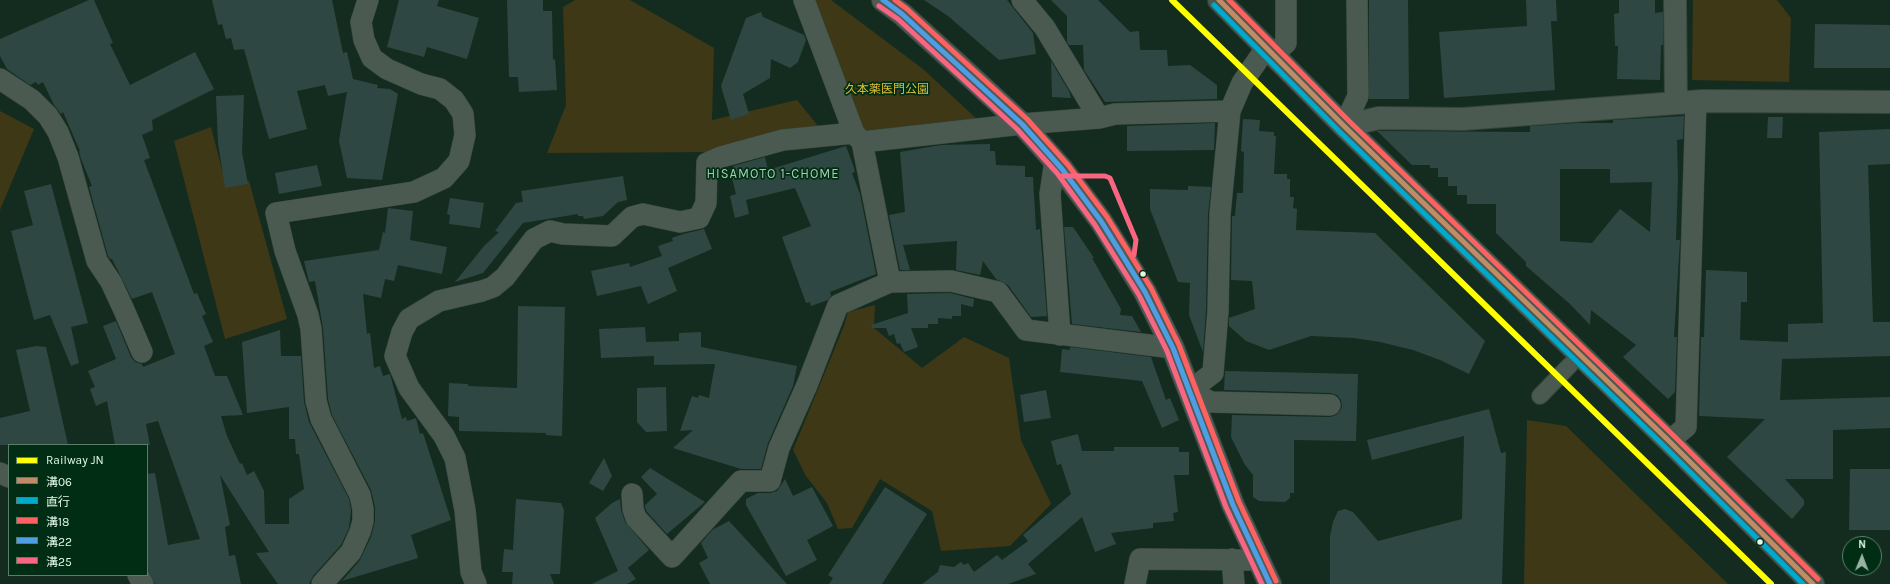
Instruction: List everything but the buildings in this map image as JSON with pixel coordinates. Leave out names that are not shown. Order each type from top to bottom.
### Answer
[{"type":"main road","points":[[883,0],[902,14],[1022,124],[1055,161],[1101,221],[1119,248],[1145,292],[1173,348],[1233,505],[1270,584]]},
{"type":"street","points":[[322,584],[350,552],[360,532],[363,521],[363,509],[360,495],[321,419],[316,401],[311,329],[308,315],[285,251],[276,213],[414,192],[444,178],[459,161],[465,135],[463,114],[454,100],[440,89],[420,84],[387,69],[372,58],[364,40],[361,22],[368,0]]},
{"type":"street","points":[[804,0],[858,138],[890,282]]},
{"type":"street","points":[[1022,0],[1045,28],[1099,118]]},
{"type":"street","points":[[1219,0],[1344,126],[1669,441],[1813,584]]},
{"type":"street","points":[[1286,0],[1286,43],[1270,52],[1242,83],[1230,111],[1220,214],[1218,311],[1213,373],[1189,391],[1211,402],[1330,405]]},
{"type":"street","points":[[1344,126],[1358,96],[1357,0]]},
{"type":"street","points":[[1669,441],[1686,427],[1686,102],[1675,0]]},
{"type":"street","points":[[0,79],[32,100],[48,116],[58,132],[68,157],[97,261],[111,282],[142,352]]},
{"type":"street","points":[[1344,126],[1379,118],[1463,119],[1686,102],[1793,100],[1890,102]]},
{"type":"street","points":[[476,584],[471,572],[465,510],[455,458],[444,436],[409,388],[395,356],[402,332],[409,319],[439,301],[482,291],[493,286],[505,277],[534,239],[550,231],[563,234],[612,236],[632,217],[643,214],[680,222],[699,218],[706,203],[707,163],[721,157],[783,140],[858,138],[1099,118],[1115,114],[1230,111]]},
{"type":"street","points":[[1055,161],[1050,194],[1060,335]]},
{"type":"street","points":[[632,494],[633,509],[636,518],[672,557],[741,481],[770,481],[779,448],[807,385],[838,305],[890,282],[951,281],[998,292],[1026,330],[1173,348]]},
{"type":"street","points":[[1540,396],[1570,365]]},
{"type":"street","points":[[1135,584],[1140,559],[1258,560]]},
{"type":"street","points":[[1232,559],[1234,584]]},
{"type":"green space","points":[[575,0],[630,0],[714,48],[712,120],[797,100],[823,132],[714,152],[547,153],[566,105],[563,7]]},
{"type":"green space","name":"久本薬医門公園","points":[[810,0],[831,0],[923,69],[979,121],[862,131]]},
{"type":"green space","points":[[1693,0],[1777,0],[1791,18],[1789,82],[1692,80]]},
{"type":"green space","points":[[0,111],[34,129],[0,210]]},
{"type":"green space","points":[[211,127],[225,181],[249,181],[287,319],[225,339],[174,141]]},
{"type":"green space","points":[[875,305],[874,328],[922,368],[964,337],[1009,358],[1021,440],[1051,504],[1010,546],[941,551],[932,511],[880,479],[852,528],[838,529],[827,503],[806,476],[793,450],[844,326],[848,312]]},
{"type":"green space","points":[[1527,420],[1566,426],[1728,584],[1524,584]]},
{"type":"rail line","name":"JN","points":[[1172,0],[1771,584]]},
{"type":"transit line","name":"溝22","points":[[883,0],[902,14],[1022,124],[1062,169],[1101,221],[1145,292],[1173,348],[1233,505],[1270,584]]},
{"type":"transit line","name":"溝18","points":[[895,0],[907,9],[1027,119],[1068,165],[1107,217],[1151,288],[1179,345],[1239,502],[1276,581]]},
{"type":"transit line","name":"溝06","points":[[1219,0],[1344,126],[1669,441],[1813,584]]},
{"type":"transit line","name":"溝18","points":[[1229,0],[1349,121],[1674,436],[1818,579]]},
{"type":"transit line","name":"直行","points":[[1214,5],[1339,131],[1664,446],[1803,584]]},
{"type":"transit line","name":"溝25","points":[[879,6],[898,19],[1017,129],[1057,173],[1095,225],[1139,295],[1167,351],[1226,507],[1262,584]]},
{"type":"transit line","name":"溝25","points":[[1062,176],[1105,176],[1110,178],[1136,240],[1134,255]]},
{"type":"district","name":"HISAMOTO 1-CHOME","points":[[773,174]]}]
